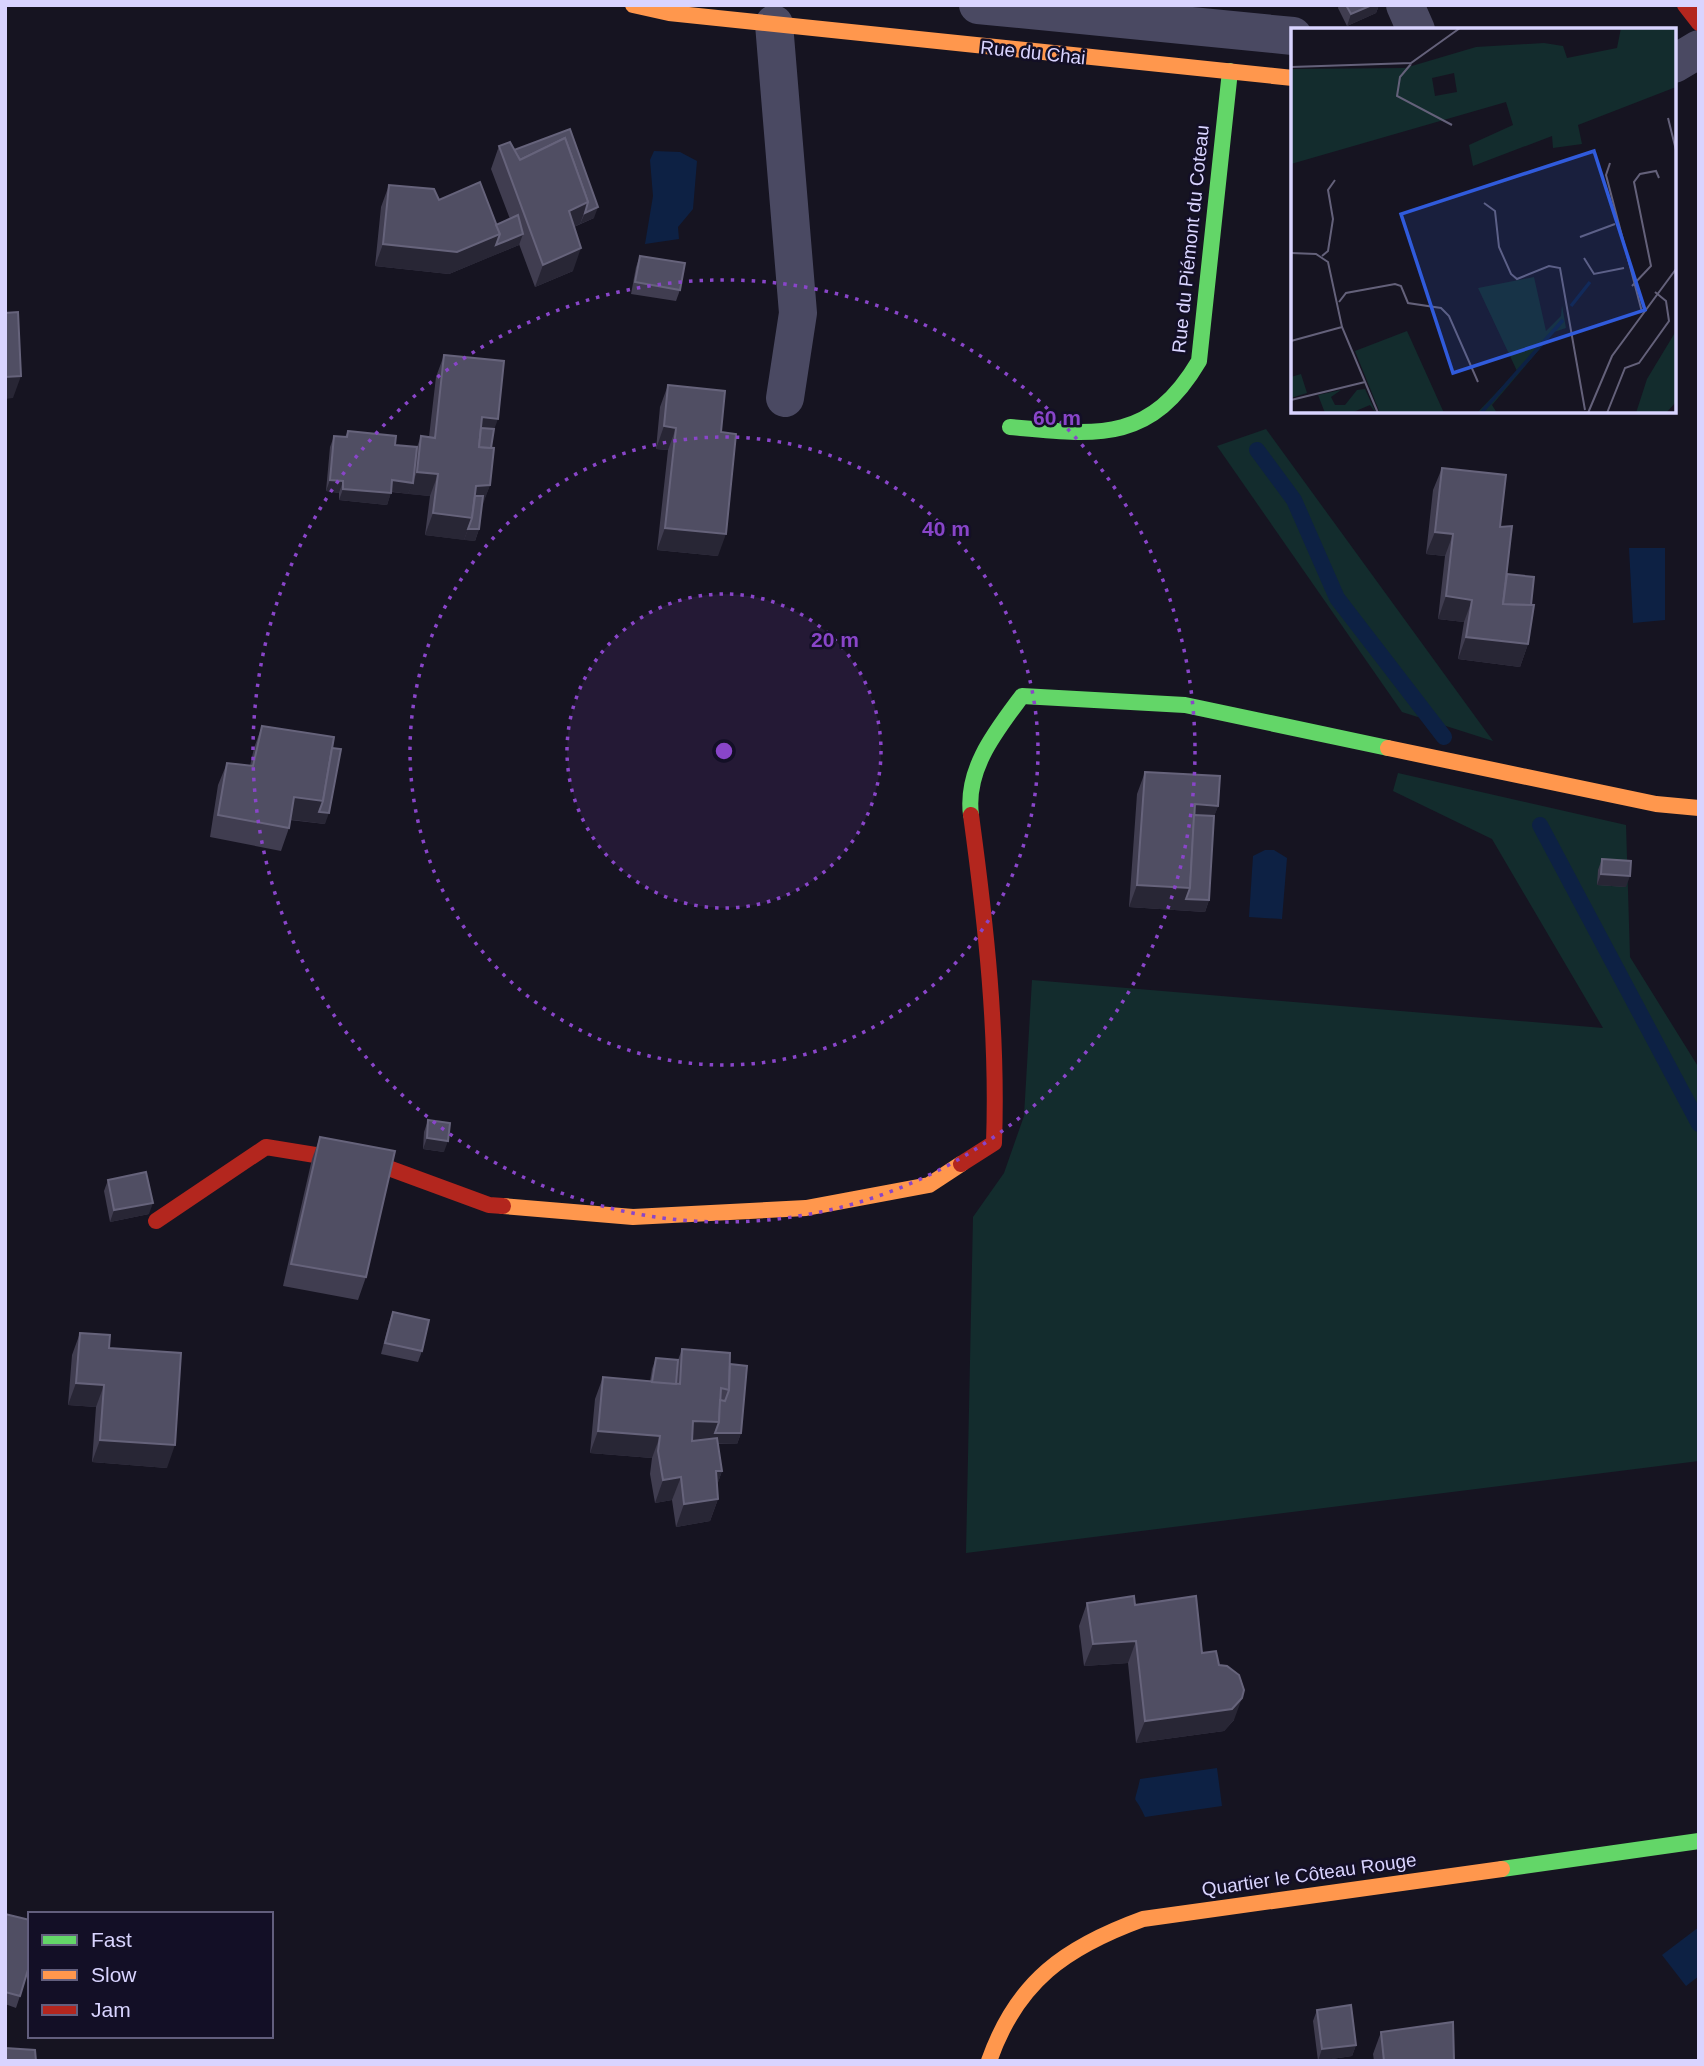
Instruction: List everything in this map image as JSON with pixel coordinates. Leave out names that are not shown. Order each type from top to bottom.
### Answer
[{"type":"street","name":"Rue du Chai","points":[[633,5],[669,13],[1291,78]]},
{"type":"street","points":[[978,5],[1291,36]]},
{"type":"street","points":[[1405,5],[1415,28]]},
{"type":"street","points":[[1685,5],[1699,23]]},
{"type":"street","points":[[774,24],[798,313],[785,398]]},
{"type":"street","name":"Rue du Piémont du Coteau","points":[[1010,427],[1104,433],[1141,422],[1163,409],[1187,387],[1199,361],[1230,71]]},
{"type":"street","points":[[156,1221],[266,1147],[383,1166],[489,1205],[633,1217],[806,1208],[929,1185],[994,1143],[996,1053],[986,925],[968,797],[986,744],[1021,696],[1185,705],[1656,804],[1699,808]]},
{"type":"street","name":"Quartier le Côteau Rouge","points":[[989,2061],[1006,2019],[1041,1975],[1071,1951],[1105,1932],[1143,1919],[1699,1841]]},
{"type":"green space","points":[[1266,429],[1493,741],[1402,712],[1217,446]]},
{"type":"green space","points":[[1398,773],[1626,825],[1630,957],[1699,1068],[1699,1461],[966,1553],[973,1217],[1004,1173],[1024,1116],[1032,980],[1603,1028],[1492,839],[1393,791]]},
{"type":"water","points":[[654,151],[680,152],[697,161],[693,209],[678,227],[679,239],[645,244],[653,196],[650,160]]},
{"type":"water","points":[[1629,548],[1665,548],[1665,620],[1633,623]]},
{"type":"water","points":[[1265,850],[1274,850],[1287,858],[1282,919],[1249,917],[1253,856]]},
{"type":"water","points":[[1217,1768],[1222,1806],[1145,1817],[1135,1800],[1140,1779]]},
{"type":"water","points":[[1699,1927],[1699,1976],[1686,1986],[1662,1955]]},
{"type":"building","points":[[1346,5],[1372,5],[1351,14]]},
{"type":"building","points":[[570,129],[598,207],[585,213],[588,202],[565,138],[520,160],[514,150]]},
{"type":"building","points":[[565,138],[588,202],[569,211],[581,248],[543,265],[499,146],[510,142],[520,160]]},
{"type":"building","points":[[480,182],[500,234],[457,252],[383,244],[389,185],[434,189],[439,200]]},
{"type":"building","points":[[518,215],[523,234],[496,245],[500,234],[496,225]]},
{"type":"building","points":[[640,256],[685,263],[680,290],[635,282]]},
{"type":"building","points":[[18,312],[21,376],[5,377],[5,313]]},
{"type":"building","points":[[444,355],[504,361],[498,419],[482,417],[479,447],[494,448],[490,485],[476,486],[472,518],[433,513],[438,474],[417,472],[421,436],[435,438]]},
{"type":"building","points":[[668,385],[725,391],[721,432],[736,434],[726,534],[665,528],[676,428],[664,426]]},
{"type":"building","points":[[481,428],[494,429],[491,448],[479,447]]},
{"type":"building","points":[[348,431],[396,436],[395,445],[417,447],[413,483],[392,480],[391,493],[343,489],[343,481],[330,480],[334,436],[347,437]]},
{"type":"building","points":[[1442,468],[1506,475],[1500,527],[1512,526],[1503,604],[1534,605],[1528,644],[1466,637],[1472,600],[1446,596],[1453,534],[1435,532]]},
{"type":"building","points":[[475,496],[483,496],[479,529],[468,529],[472,518]]},
{"type":"building","points":[[1507,574],[1534,577],[1531,605],[1503,604]]},
{"type":"building","points":[[262,726],[334,737],[323,801],[294,797],[289,828],[218,815],[227,763],[253,766]]},
{"type":"building","points":[[332,748],[341,749],[329,813],[319,812],[323,801]]},
{"type":"building","points":[[1145,772],[1220,776],[1218,806],[1195,804],[1190,888],[1137,885]]},
{"type":"building","points":[[1194,815],[1214,816],[1209,900],[1186,899],[1190,888]]},
{"type":"building","points":[[1602,859],[1631,861],[1630,876],[1601,874]]},
{"type":"building","points":[[428,1120],[450,1123],[448,1141],[427,1138]]},
{"type":"building","points":[[320,1137],[395,1151],[366,1277],[291,1264]]},
{"type":"building","points":[[146,1172],[153,1203],[114,1210],[108,1180]]},
{"type":"building","points":[[393,1312],[429,1320],[422,1351],[385,1343]]},
{"type":"building","points":[[80,1333],[110,1335],[109,1348],[181,1353],[175,1445],[100,1440],[104,1385],[76,1383]]},
{"type":"building","points":[[682,1349],[730,1353],[729,1390],[721,1388],[719,1422],[693,1421],[692,1441],[717,1438],[722,1471],[716,1471],[718,1499],[684,1504],[681,1477],[663,1480],[658,1451],[660,1436],[598,1431],[603,1377],[680,1384]]},
{"type":"building","points":[[656,1358],[678,1360],[676,1384],[652,1382]]},
{"type":"building","points":[[730,1364],[747,1366],[741,1433],[715,1433],[719,1422],[720,1400],[725,1401],[729,1390]]},
{"type":"building","points":[[1134,1596],[1135,1605],[1196,1596],[1202,1653],[1216,1651],[1219,1665],[1227,1666],[1239,1675],[1244,1690],[1242,1698],[1232,1709],[1145,1721],[1136,1641],[1093,1644],[1087,1603]]},
{"type":"building","points":[[5,1914],[28,1920],[28,1970],[20,1996],[5,1992]]},
{"type":"building","points":[[1351,2005],[1356,2045],[1322,2049],[1317,2010]]},
{"type":"building","points":[[1453,2022],[1454,2061],[1384,2061],[1381,2032]]},
{"type":"building","points":[[5,2048],[35,2050],[36,2061],[5,2061]]},
{"type":"waterway","points":[[1257,450],[1294,500],[1337,598],[1444,737]]},
{"type":"waterway","points":[[1540,825],[1699,1124]]},
{"type":"traffic: fast","points":[[1010,427],[1069,432],[1095,432],[1118,428],[1140,420],[1161,407],[1180,388],[1199,361],[1230,71]]},
{"type":"traffic: fast","points":[[971,815],[973,782],[984,751],[1022,696],[1185,705],[1388,748]]},
{"type":"traffic: fast","points":[[1502,1869],[1699,1841]]},
{"type":"traffic: slow","points":[[633,5],[669,13],[1291,78]]},
{"type":"traffic: slow","points":[[1388,748],[1656,804],[1699,808]]},
{"type":"traffic: slow","points":[[503,1206],[633,1217],[806,1208],[929,1185],[961,1164]]},
{"type":"traffic: slow","points":[[989,2061],[1000,2033],[1014,2009],[1048,1971],[1090,1942],[1143,1919],[1502,1869]]},
{"type":"traffic: jam","points":[[1685,5],[1699,23]]},
{"type":"traffic: jam","points":[[961,1164],[994,1143],[990,979],[971,815]]},
{"type":"traffic: jam","points":[[156,1221],[266,1147],[383,1166],[489,1205],[503,1206]]}]
